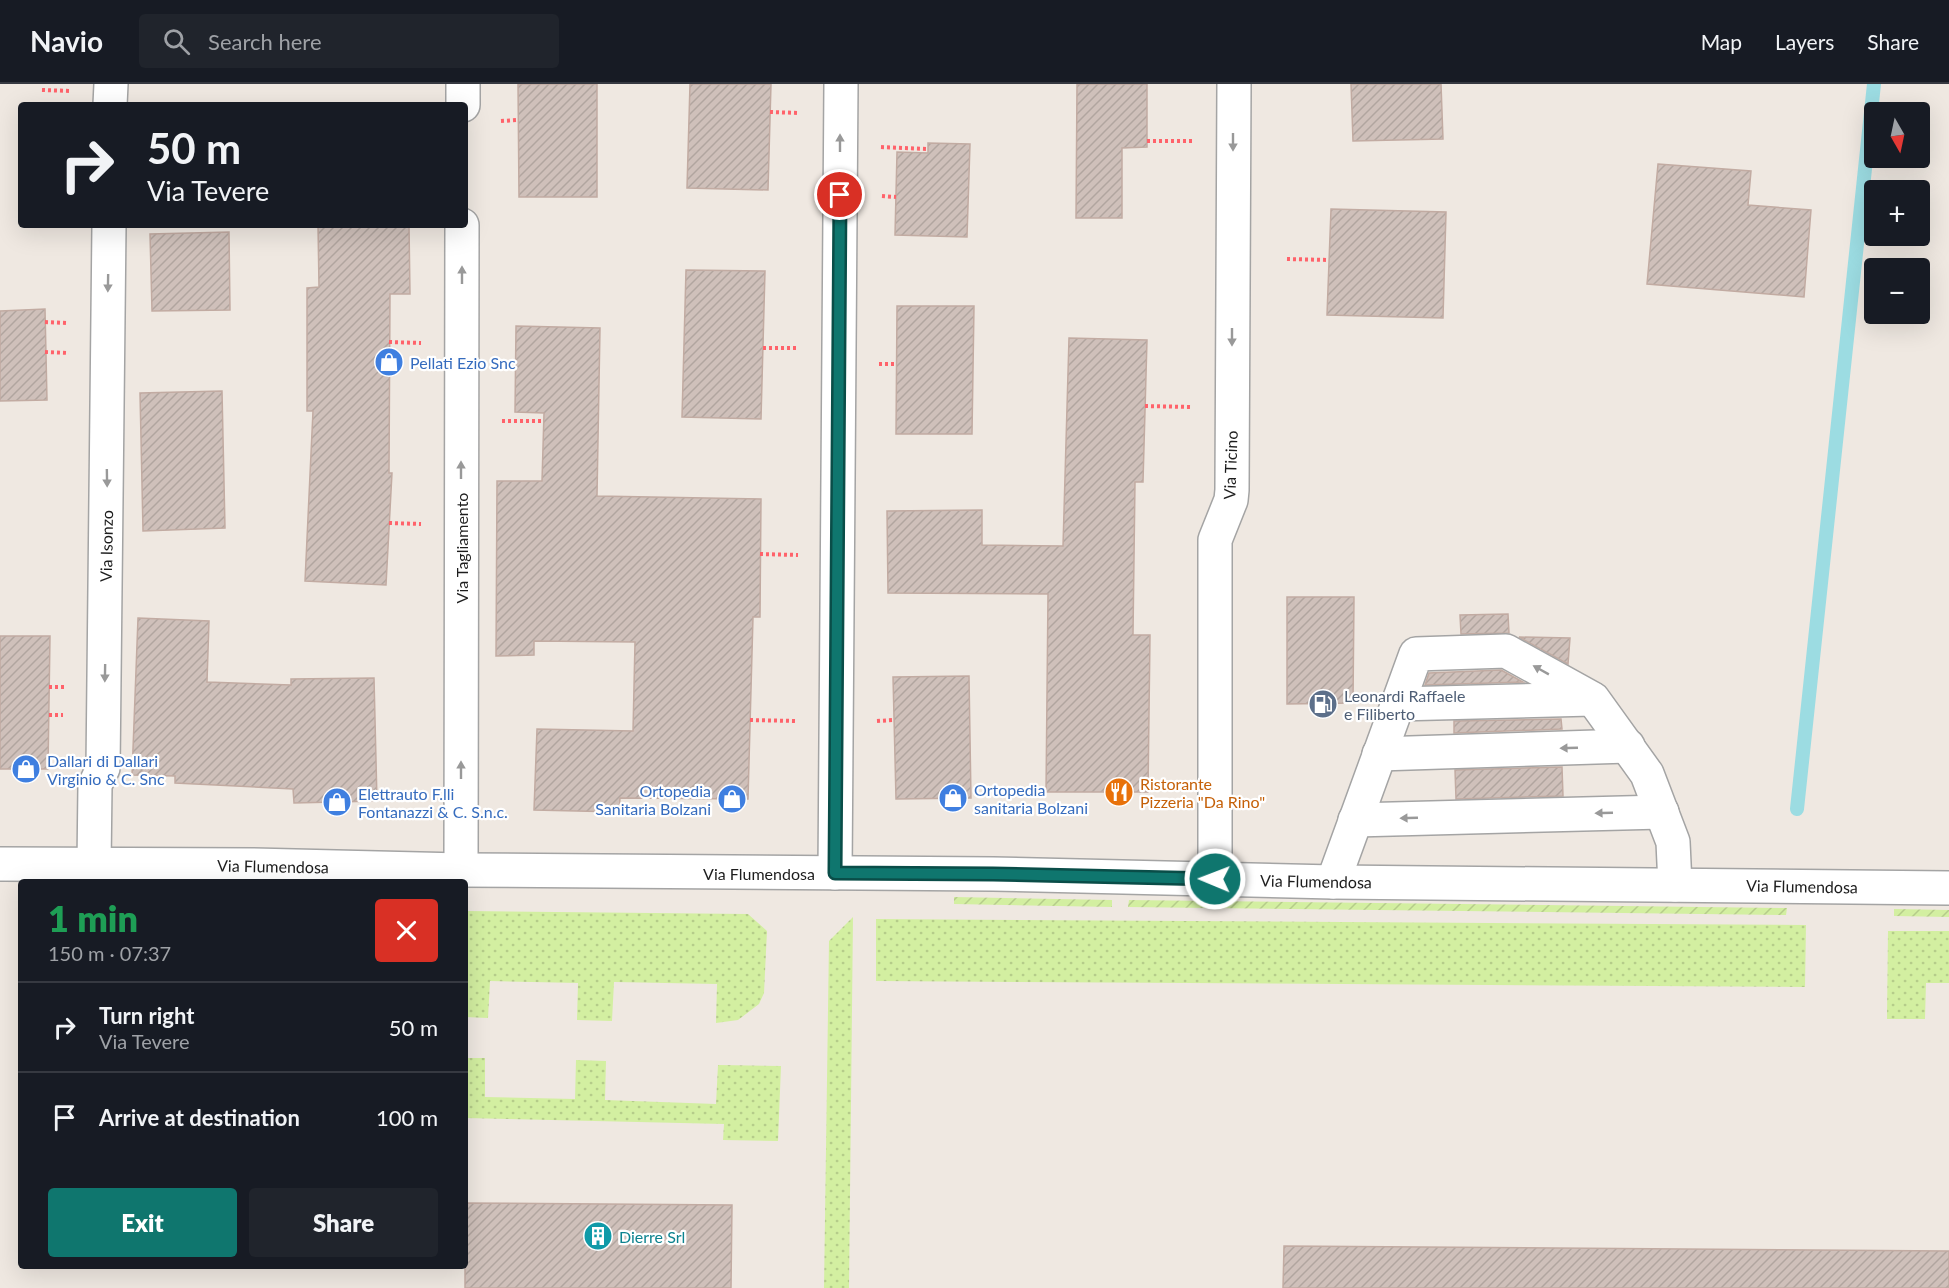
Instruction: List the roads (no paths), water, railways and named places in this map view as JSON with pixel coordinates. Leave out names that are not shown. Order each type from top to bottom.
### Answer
[{"type":"street","points":[[110,102],[111,84]]},
{"type":"street","points":[[463,84],[463,102]]},
{"type":"street","points":[[835,873],[841,84]]},
{"type":"street","name":"Via Ticino","points":[[1215,879],[1215,540],[1231,500],[1234,84]]},
{"type":"street","name":"Via Isonzo","points":[[94,865],[95,785],[104,768],[109,228]]},
{"type":"street","name":"Via Tagliamento","points":[[461,870],[462,228]]},
{"type":"street","points":[[1333,882],[1416,654],[1506,651],[1593,699],[1628,746],[1647,774],[1673,842],[1675,885]]},
{"type":"street","points":[[1397,704],[1593,699]]},
{"type":"street","points":[[1379,754],[1628,746]]},
{"type":"street","points":[[1355,820],[1662,812]]},
{"type":"street","name":"Via Flumendosa","points":[[0,864],[993,874],[1333,882],[1949,888]]},
{"type":"waterway","points":[[1797,809],[1874,84]]},
{"type":"place","name":"Pellati Ezio Snc","points":[[389,362]]},
{"type":"place","name":"Leonardi Raffaele e Filiberto","points":[[1323,704]]},
{"type":"place","name":"Dallari di Dallari Virginio & C. Snc","points":[[26,769]]},
{"type":"place","name":"Ristorante Pizzeria \"Da Rino\"","points":[[1119,792]]},
{"type":"place","name":"Ortopedia sanitaria Bolzani","points":[[953,798]]},
{"type":"place","name":"Ortopedia Sanitaria Bolzani","points":[[732,799]]},
{"type":"place","name":"Elettrauto F.lli Fontanazzi & C. S.n.c.","points":[[337,802]]},
{"type":"place","name":"Dierre Srl","points":[[598,1236]]}]
